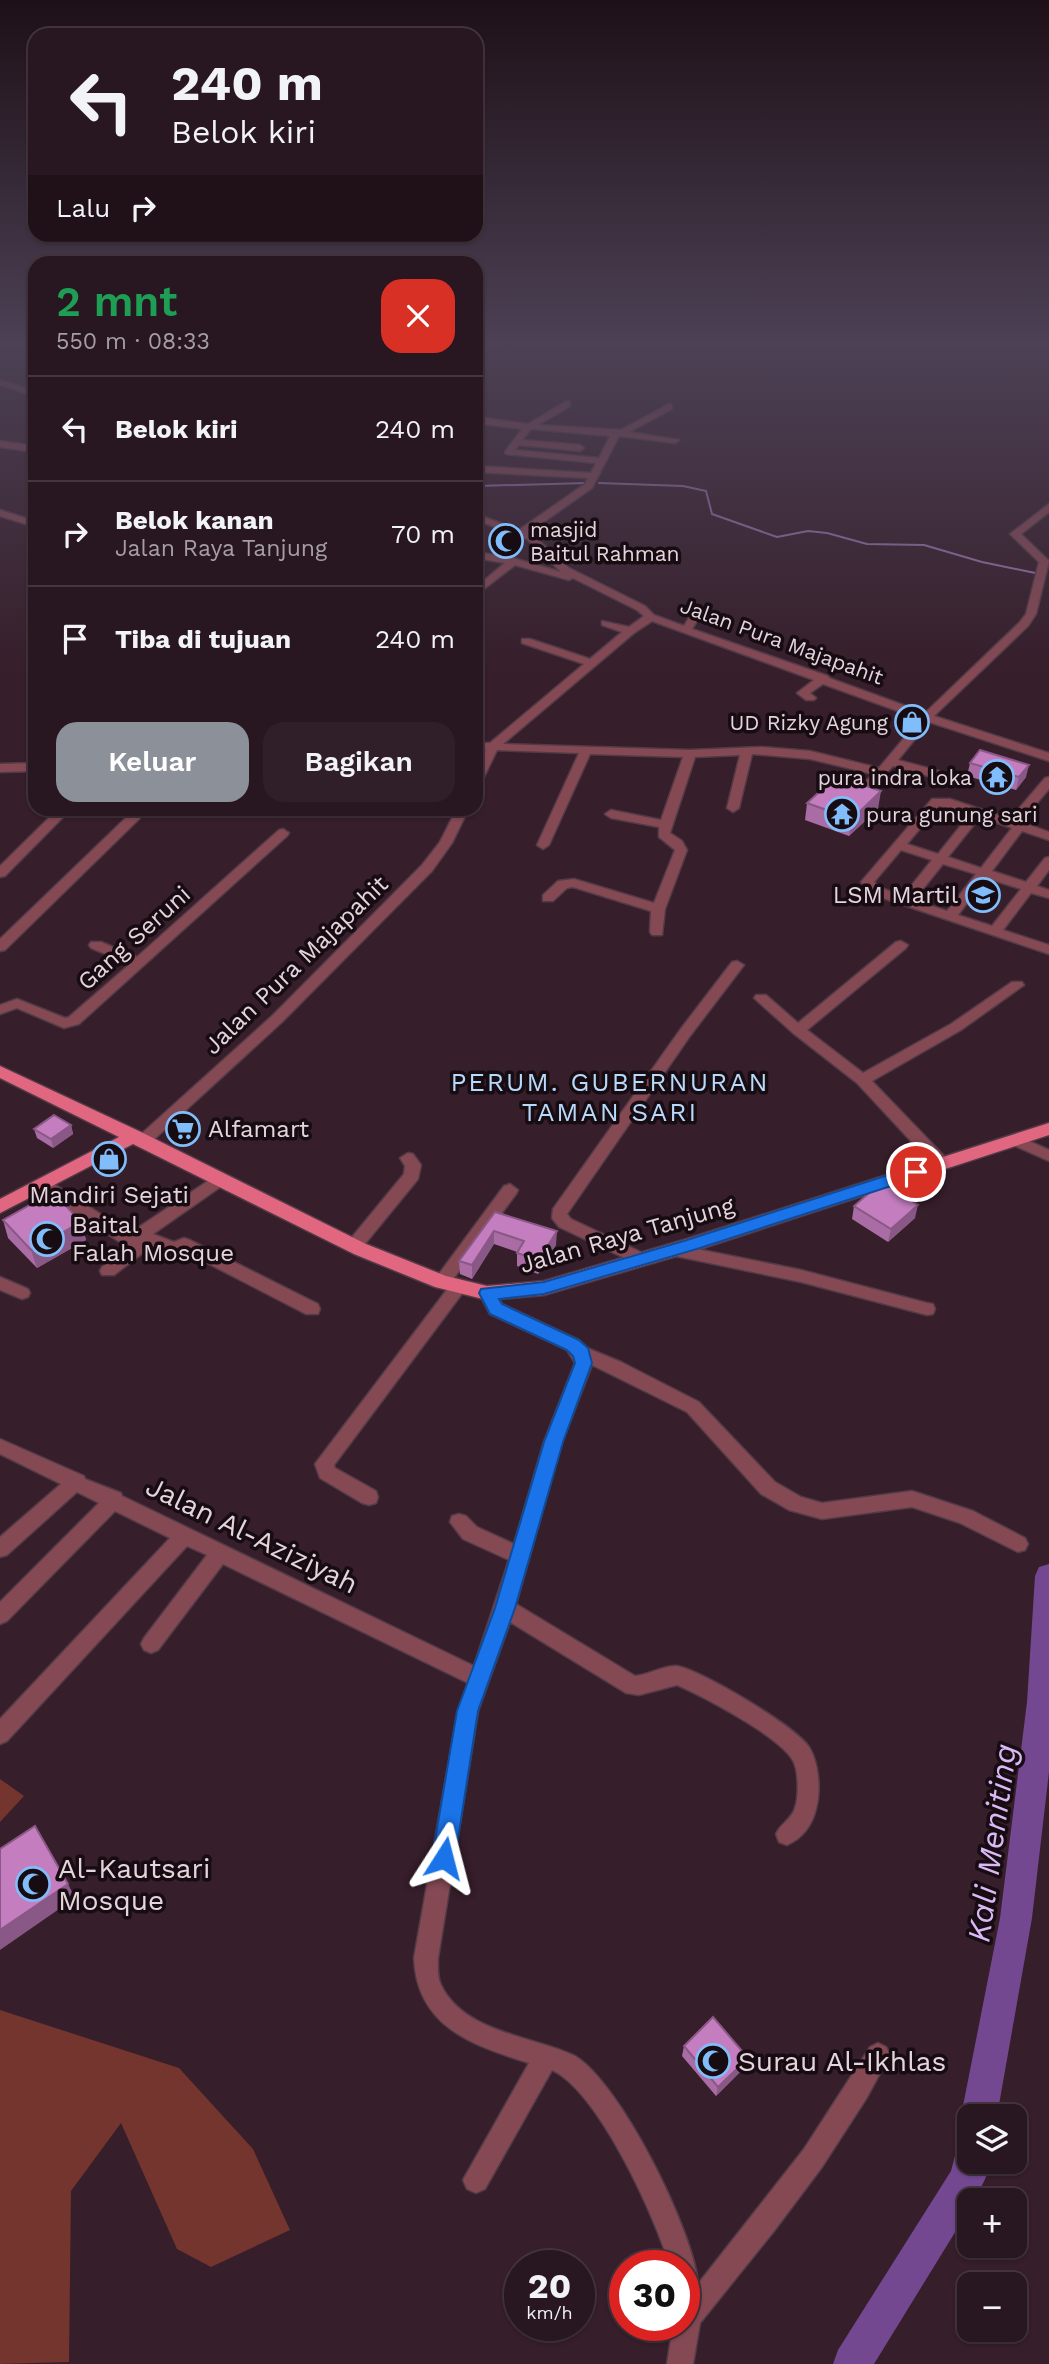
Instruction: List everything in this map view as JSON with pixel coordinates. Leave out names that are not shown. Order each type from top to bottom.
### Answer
[{"type":"main road","name":"Jalan Raya Tanjung","points":[[0,1071],[354,1246],[450,1285],[487,1293],[531,1291],[672,1250],[1049,1129]]},
{"type":"main road","points":[[0,1207],[140,1138]]},
{"type":"street","points":[[514,453],[601,461]]},
{"type":"street","points":[[521,533],[585,490],[606,453]]},
{"type":"street","points":[[483,469],[595,476]]},
{"type":"street","points":[[863,790],[882,772],[927,717],[1019,629],[1031,614],[1044,561],[1015,534],[1049,507]]},
{"type":"street","points":[[0,513],[28,522]]},
{"type":"street","points":[[483,519],[534,539],[553,561],[584,582]]},
{"type":"street","points":[[483,556],[513,561],[584,582],[640,608],[651,618]]},
{"type":"street","points":[[483,586],[513,561]]},
{"type":"street","points":[[687,629],[697,613]]},
{"type":"street","name":"Jalan Pura Majapahit","points":[[483,767],[493,747],[630,631],[651,618],[661,619],[738,650],[824,678],[927,717],[1049,757]]},
{"type":"street","points":[[606,623],[630,631]]},
{"type":"street","points":[[526,641],[592,663]]},
{"type":"street","points":[[810,698],[803,694],[824,678]]},
{"type":"street","points":[[483,746],[690,754],[747,750],[810,755],[882,772]]},
{"type":"street","points":[[733,808],[747,750]]},
{"type":"street","points":[[543,845],[585,752]]},
{"type":"street","points":[[657,932],[658,909],[681,850],[676,842],[664,836],[666,825],[690,754]]},
{"type":"street","points":[[890,761],[935,774]]},
{"type":"street","points":[[0,768],[28,767]]},
{"type":"street","points":[[950,916],[1049,780]]},
{"type":"street","points":[[1046,945],[995,931],[872,889],[867,880],[933,803],[942,802],[978,812],[1049,836]]},
{"type":"street","points":[[906,901],[978,812]]},
{"type":"street","points":[[611,814],[666,825]]},
{"type":"street","points":[[0,873],[58,816]]},
{"type":"street","points":[[0,947],[136,816]]},
{"type":"street","name":"Jalan Pura Majapahit","points":[[140,1138],[277,1019],[427,868],[446,843],[459,816]]},
{"type":"street","name":"Gang Seruni","points":[[0,1010],[10,1004],[19,1003],[65,1023],[72,1023],[283,834]]},
{"type":"street","points":[[898,845],[986,870],[1049,894]]},
{"type":"street","points":[[995,931],[1049,861]]},
{"type":"street","points":[[548,898],[563,884],[574,883],[658,909]]},
{"type":"street","points":[[96,945],[140,963]]},
{"type":"street","points":[[798,1030],[901,945]]},
{"type":"street","points":[[639,1258],[565,1223],[560,1219],[559,1213],[685,1033],[737,965]]},
{"type":"street","points":[[862,1080],[956,1027],[1017,985]]},
{"type":"street","points":[[761,998],[862,1080],[942,1164]]},
{"type":"street","points":[[1016,1140],[1049,1156]]},
{"type":"street","points":[[354,1246],[412,1175],[413,1165],[408,1158]]},
{"type":"street","points":[[108,1271],[146,1236],[220,1179]]},
{"type":"street","points":[[43,1185],[129,1240],[146,1236],[176,1249],[184,1244],[312,1309]]},
{"type":"street","points":[[369,1497],[325,1471],[324,1464],[450,1285],[510,1190]]},
{"type":"street","points":[[672,1250],[801,1276],[927,1309]]},
{"type":"street","points":[[0,1283],[22,1293]]},
{"type":"street","points":[[487,1293],[496,1309],[693,1407],[768,1488],[796,1504],[822,1511],[912,1499],[966,1517],[1018,1544]]},
{"type":"street","points":[[581,1353],[583,1367],[553,1442],[505,1608],[468,1711],[426,1958],[426,1978],[437,2004],[451,2017],[496,2040],[570,2066],[598,2094],[668,2225],[677,2250]]},
{"type":"street","name":"Jalan Al-Aziziyah","points":[[4,1453],[77,1481],[219,1554],[354,1616],[478,1678]]},
{"type":"street","points":[[0,1549],[77,1481]]},
{"type":"street","points":[[0,1615],[114,1499]]},
{"type":"street","points":[[459,1522],[470,1533],[519,1556]]},
{"type":"street","points":[[0,1734],[184,1536]]},
{"type":"street","points":[[151,1644],[219,1554]]},
{"type":"street","points":[[505,1608],[633,1686],[645,1686],[667,1676],[677,1675],[787,1737],[801,1752],[805,1762],[807,1803],[799,1825],[787,1834]]},
{"type":"street","points":[[700,2302],[810,2165],[842,2118],[878,2054]]},
{"type":"street","points":[[476,2180],[546,2057]]},
{"type":"street","points":[[680,2364],[684,2341]]},
{"type":"shaded area","points":[[0,1779],[24,1796],[0,1822]]},
{"type":"shaded area","points":[[0,2010],[179,2068],[253,2149],[290,2230],[211,2267],[177,2249],[121,2123],[71,2191],[69,2362],[0,2364]]},
{"type":"building","points":[[980,750],[1029,765],[1019,777],[970,763]]},
{"type":"building","points":[[837,776],[881,791],[852,819],[807,803]]},
{"type":"building","points":[[54,1115],[71,1125],[51,1139],[34,1129]]},
{"type":"building","points":[[882,1182],[918,1205],[891,1229],[854,1206]]},
{"type":"building","points":[[53,1192],[81,1222],[31,1250],[3,1220]]},
{"type":"building","points":[[495,1212],[557,1231],[539,1260],[517,1253],[524,1241],[494,1231],[472,1265],[459,1261]]},
{"type":"building","name":"Al-Kautsari Mosque","points":[[35,1826],[68,1884],[0,1930],[0,1849]]},
{"type":"building","name":"Surau Al-Ikhlas","points":[[713,2017],[748,2058],[718,2087],[684,2046]]},
{"type":"waterway","points":[[483,486],[586,483]]},
{"type":"waterway","points":[[599,483],[683,486],[706,491],[712,514],[777,537],[808,531],[827,533],[867,544],[924,545],[982,562],[1040,574]]},
{"type":"waterway","name":"Kali Meniting","points":[[981,2104],[1016,1918],[1042,1702],[1049,1576]]},
{"type":"waterway","name":"Kali Meniting","points":[[852,2364],[968,2174]]},
{"type":"place","name":"masjid Baitul Rahman","points":[[506,541]]},
{"type":"place","name":"UD Rizky Agung","points":[[912,722]]},
{"type":"place","name":"pura indra loka","points":[[997,777]]},
{"type":"place","name":"pura gunung sari","points":[[842,814]]},
{"type":"place","name":"LSM Martil","points":[[983,895]]},
{"type":"place","name":"Alfamart","points":[[183,1129]]},
{"type":"place","name":"Mandiri Sejati","points":[[109,1159]]},
{"type":"place","name":"Baital Falah Mosque","points":[[47,1239]]},
{"type":"place","name":"Al-Kautsari Mosque","points":[[33,1884]]},
{"type":"place","name":"Surau Al-Ikhlas","points":[[713,2061]]},
{"type":"district","name":"PERUM. GUBERNURAN TAMAN SARI","points":[[610,1097]]},
{"type":"route","points":[[444,1858],[468,1711],[505,1608],[553,1442],[584,1363],[581,1353],[573,1345],[496,1309],[487,1293],[544,1288],[639,1258],[691,1245],[916,1172]]}]
